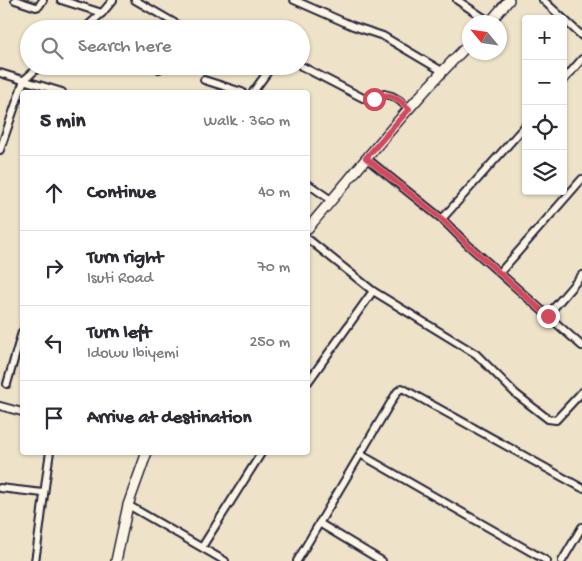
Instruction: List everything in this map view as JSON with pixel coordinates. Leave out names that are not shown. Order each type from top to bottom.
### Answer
[{"type":"street","points":[[15,0],[36,7],[43,0]]},
{"type":"street","points":[[61,0],[102,13]]},
{"type":"street","points":[[94,20],[113,0]]},
{"type":"street","points":[[135,0],[169,20]]},
{"type":"street","points":[[294,0],[353,26],[383,36],[442,71]]},
{"type":"street","points":[[457,0],[480,15]]},
{"type":"street","points":[[496,15],[509,0]]},
{"type":"street","points":[[543,0],[582,36]]},
{"type":"street","points":[[310,226],[366,158],[442,71],[462,51]]},
{"type":"street","points":[[567,76],[582,59]]},
{"type":"street","points":[[310,71],[363,98],[374,99],[384,94],[399,100],[409,109]]},
{"type":"street","points":[[0,73],[56,90]]},
{"type":"street","points":[[21,90],[24,80],[30,75]]},
{"type":"street","points":[[254,90],[265,75]]},
{"type":"street","points":[[204,80],[236,90]]},
{"type":"street","points":[[0,150],[20,92]]},
{"type":"street","points":[[442,219],[522,129]]},
{"type":"street","points":[[366,158],[442,219],[468,245],[582,346]]},
{"type":"street","points":[[503,269],[582,179]]},
{"type":"street","points":[[310,185],[331,200]]},
{"type":"street","points":[[310,241],[372,291],[476,354],[523,399],[551,420],[558,418],[582,392]]},
{"type":"street","points":[[548,316],[582,275]]},
{"type":"street","points":[[310,379],[372,291]]},
{"type":"street","points":[[7,384],[20,342]]},
{"type":"street","points":[[297,561],[397,392],[402,388],[582,488]]},
{"type":"street","points":[[0,406],[20,411]]},
{"type":"street","points":[[360,454],[547,561]]},
{"type":"street","points":[[35,561],[49,455]]},
{"type":"street","points":[[116,561],[128,505],[146,455]]},
{"type":"street","points":[[202,547],[260,455]]},
{"type":"street","points":[[0,488],[43,493]]},
{"type":"street","points":[[128,505],[224,561]]},
{"type":"street","points":[[319,523],[382,561]]},
{"type":"street","points":[[562,561],[582,527]]},
{"type":"route","points":[[374,99],[384,94],[392,96],[409,109],[366,158],[442,219],[468,245],[548,316]]}]
